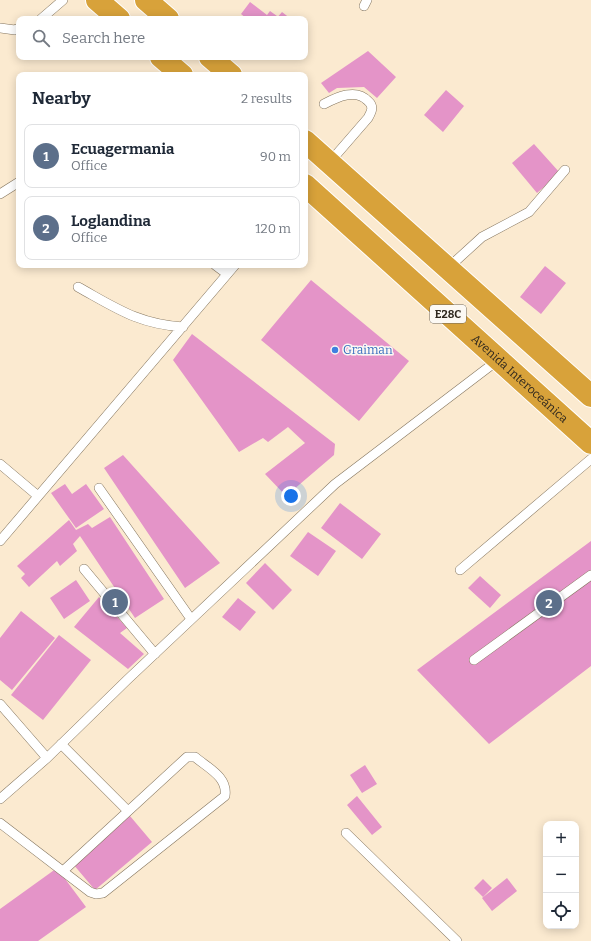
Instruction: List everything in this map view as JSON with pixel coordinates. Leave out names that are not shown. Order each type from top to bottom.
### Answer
[{"type":"highway","points":[[97,0],[116,16]]},
{"type":"highway","points":[[146,0],[165,16]]},
{"type":"highway","points":[[164,60],[178,72]]},
{"type":"highway","points":[[213,60],[227,72]]},
{"type":"highway","name":"E28C","points":[[308,144],[591,396]]},
{"type":"highway","name":"Avenida Interoceánica","points":[[308,188],[591,443]]},
{"type":"lane","points":[[44,16],[62,0]]},
{"type":"lane","points":[[0,28],[16,30]]},
{"type":"lane","points":[[324,104],[335,98],[357,95],[372,104],[372,110],[368,118],[329,162]]},
{"type":"lane","points":[[448,268],[482,237],[529,212],[565,170]]},
{"type":"lane","points":[[0,194],[16,184]]},
{"type":"lane","points":[[219,268],[227,274]]},
{"type":"lane","points":[[0,541],[232,268]]},
{"type":"lane","points":[[78,287],[134,318],[165,326],[183,327]]},
{"type":"lane","points":[[0,799],[47,758],[191,619],[335,484],[498,360]]},
{"type":"lane","points":[[460,570],[591,459]]},
{"type":"lane","points":[[0,464],[38,496]]},
{"type":"lane","points":[[99,488],[191,619]]},
{"type":"lane","points":[[84,569],[155,654]]},
{"type":"lane","points":[[474,660],[591,575]]},
{"type":"lane","points":[[0,704],[47,758]]},
{"type":"lane","points":[[61,744],[128,811]]},
{"type":"lane","points":[[0,823],[90,892],[96,894],[103,893],[225,796],[226,788],[222,779],[195,757],[187,757],[63,871]]},
{"type":"lane","points":[[346,833],[456,941]]},
{"type":"building","points":[[250,2],[267,15],[270,11],[277,16],[243,16],[241,14]]},
{"type":"building","points":[[282,12],[287,16],[279,16]]},
{"type":"building","points":[[368,51],[396,77],[377,98],[364,87],[337,88],[329,93],[321,83]]},
{"type":"building","points":[[446,90],[464,106],[443,132],[424,115]]},
{"type":"building","points":[[534,144],[560,173],[537,193],[512,163]]},
{"type":"building","points":[[545,266],[566,283],[541,314],[520,297]]},
{"type":"building","name":"Graiman","points":[[311,280],[409,361],[359,421],[261,340]]},
{"type":"building","points":[[192,334],[335,444],[334,455],[286,496],[265,474],[305,443],[288,427],[268,442],[263,438],[239,452],[173,360]]},
{"type":"building","points":[[123,455],[220,563],[185,588],[104,468]]},
{"type":"building","points":[[65,484],[72,494],[86,484],[104,509],[76,528],[51,493]]},
{"type":"building","points":[[340,503],[381,534],[362,559],[321,528]]},
{"type":"building","points":[[110,517],[164,599],[135,618],[80,536],[73,544],[77,551],[60,566],[57,561],[29,587],[21,578],[25,574],[17,566],[69,520],[76,530],[88,524],[92,528]]},
{"type":"building","points":[[308,532],[336,551],[318,576],[290,556]]},
{"type":"building","points":[[591,541],[591,666],[489,744],[417,670]]},
{"type":"building","points":[[265,563],[292,590],[273,610],[246,583]]},
{"type":"building","points":[[480,576],[501,595],[490,608],[468,588]]},
{"type":"building","points":[[76,580],[90,601],[64,619],[50,598]]},
{"type":"building","points":[[99,597],[127,628],[120,633],[144,654],[128,669],[74,627]]},
{"type":"building","points":[[238,598],[256,612],[240,631],[222,617]]},
{"type":"building","points":[[21,611],[55,638],[12,690],[0,680],[0,638]]},
{"type":"building","points":[[59,635],[91,660],[43,720],[11,695]]},
{"type":"building","points":[[365,765],[377,784],[362,793],[350,775]]},
{"type":"building","points":[[357,796],[382,827],[372,835],[347,805]]},
{"type":"building","points":[[130,816],[152,842],[95,890],[73,864]]},
{"type":"building","points":[[57,868],[86,907],[38,941],[0,941],[0,909]]},
{"type":"building","points":[[507,878],[517,891],[492,911],[482,898]]},
{"type":"building","points":[[483,879],[492,888],[483,897],[474,888]]},
{"type":"place","name":"Graiman","points":[[335,350]]},
{"type":"place","name":"Ecuagermania","points":[[115,602]]},
{"type":"place","name":"Loglandina","points":[[549,603]]}]
